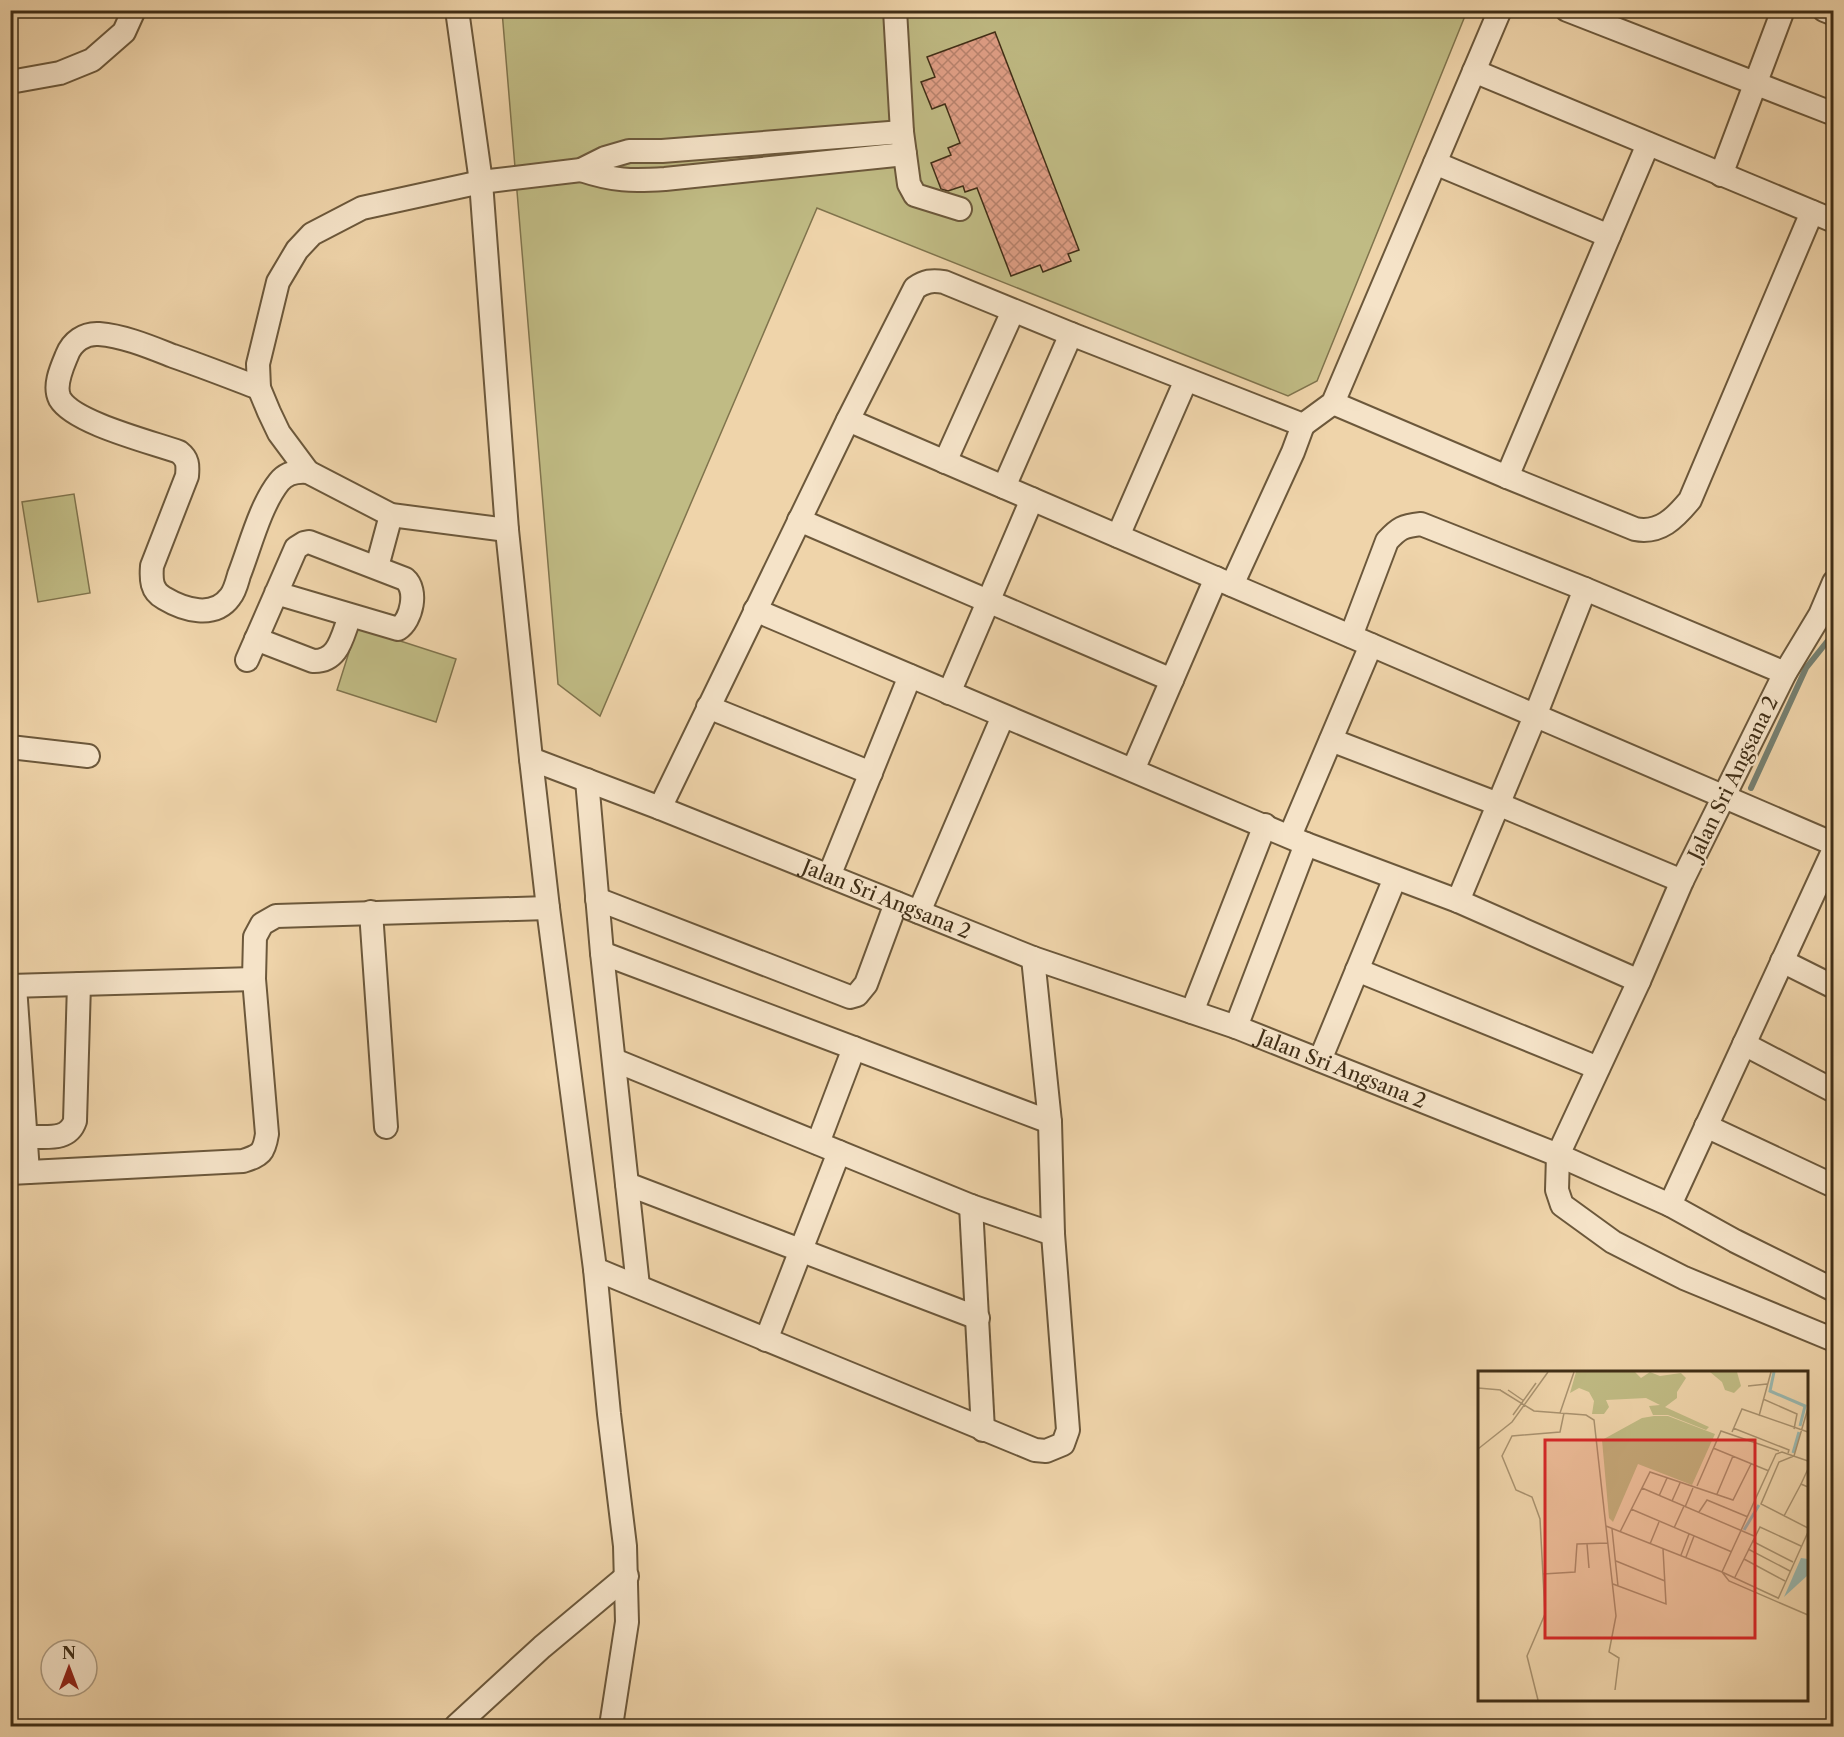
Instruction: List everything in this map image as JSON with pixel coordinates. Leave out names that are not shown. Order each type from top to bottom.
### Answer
[{"type":"street","points":[[10,81],[60,73],[92,60],[124,32],[134,10]]},
{"type":"street","points":[[457,10],[481,182],[507,530],[531,759],[595,1269],[625,1546],[627,1623],[611,1726]]},
{"type":"street","points":[[895,10],[909,184],[915,195],[960,209]]},
{"type":"street","points":[[1133,770],[1172,680],[1293,452],[1303,425],[1333,403],[1500,10]]},
{"type":"street","points":[[1567,10],[1833,114]]},
{"type":"street","points":[[1721,175],[1784,10]]},
{"type":"street","points":[[1824,10],[1833,14]]},
{"type":"street","points":[[1474,71],[1833,221]]},
{"type":"street","points":[[581,170],[605,178],[630,181],[665,179],[904,143]]},
{"type":"street","points":[[308,472],[279,433],[259,388],[258,364],[278,282],[297,250],[312,234],[363,208],[481,182],[581,170],[605,158],[629,151],[904,143]]},
{"type":"street","points":[[1507,477],[1648,144]]},
{"type":"street","points":[[629,151],[630,181]]},
{"type":"street","points":[[1435,163],[1609,236]]},
{"type":"street","points":[[1333,403],[1635,529],[1646,531],[1663,526],[1675,519],[1690,500],[1812,212]]},
{"type":"street","points":[[660,808],[848,420],[915,288],[922,282],[933,280],[944,282],[1303,425]]},
{"type":"street","points":[[945,462],[1013,310]]},
{"type":"street","points":[[259,388],[143,344],[98,334],[83,336],[70,347],[58,381],[58,397],[70,411],[98,424],[185,456],[188,465],[187,476],[152,566],[151,580],[155,590],[162,597],[184,607],[206,611],[218,607],[231,596],[266,507],[279,481],[298,471],[308,472],[391,515],[507,530]]},
{"type":"street","points":[[1004,487],[1071,334]]},
{"type":"street","points":[[1118,536],[1186,380]]},
{"type":"street","points":[[848,420],[1833,844]]},
{"type":"street","points":[[949,693],[1032,500]]},
{"type":"street","points":[[377,567],[391,515]]},
{"type":"street","points":[[799,520],[1172,680]]},
{"type":"street","points":[[1236,1027],[1331,740],[1361,641],[1387,542],[1398,529],[1421,524],[1433,528],[1785,673]]},
{"type":"street","points":[[247,660],[276,593],[296,548],[304,543],[309,542],[405,579],[412,587],[414,595],[405,624],[398,629],[276,593]]},
{"type":"street","name":"Jalan Sri Angsana 2","points":[[531,759],[660,808],[1033,958],[1236,1027],[1558,1155],[1639,981],[1682,881],[1785,673],[1820,615],[1833,582]]},
{"type":"street","points":[[1458,901],[1585,589]]},
{"type":"street","points":[[755,610],[1298,840],[1458,901],[1639,981]]},
{"type":"street","points":[[256,639],[321,662],[334,654],[350,616]]},
{"type":"street","points":[[828,876],[910,676]]},
{"type":"street","points":[[708,707],[871,773]]},
{"type":"street","points":[[919,912],[1003,716]]},
{"type":"street","points":[[1331,740],[1498,804],[1682,881]]},
{"type":"street","points":[[10,747],[88,756]]},
{"type":"street","points":[[587,780],[602,953],[638,1286]]},
{"type":"street","points":[[1192,1012],[1265,825]]},
{"type":"street","points":[[1670,1205],[1782,961],[1824,893],[1833,849]]},
{"type":"street","points":[[1320,1060],[1395,878]]},
{"type":"street","points":[[597,899],[850,997],[856,995],[866,984],[896,903]]},
{"type":"street","points":[[254,979],[13,986],[26,1137],[19,1172],[243,1161],[258,1156],[265,1148],[267,1134],[254,979],[255,937],[262,924],[276,916],[548,908]]},
{"type":"street","points":[[371,912],[386,1127]]},
{"type":"street","points":[[602,953],[1050,1122]]},
{"type":"street","points":[[595,1269],[1035,1450],[1046,1451],[1063,1444],[1068,1430],[1053,1234],[1050,1122],[1033,958]]},
{"type":"street","points":[[1782,961],[1833,987]]},
{"type":"street","points":[[1357,970],[1598,1068]]},
{"type":"street","points":[[26,1137],[60,1136],[72,1130],[75,1121],[79,984]]},
{"type":"street","points":[[1744,1044],[1833,1091]]},
{"type":"street","points":[[818,1143],[854,1048]]},
{"type":"street","points":[[614,1060],[970,1206],[1053,1234]]},
{"type":"street","points":[[1706,1126],[1833,1186]]},
{"type":"street","points":[[766,1340],[839,1152]]},
{"type":"street","points":[[1833,1290],[1735,1241],[1670,1205],[1558,1155],[1557,1190],[1562,1205],[1613,1242],[1684,1278],[1833,1340]]},
{"type":"street","points":[[627,1184],[978,1318]]},
{"type":"street","points":[[970,1206],[983,1430]]},
{"type":"street","points":[[456,1726],[542,1647],[627,1576]]},
{"type":"shaded area","points":[[502,11],[1467,11],[1317,381],[1288,396],[817,208],[600,716],[558,684]]},
{"type":"shaded area","points":[[74,494],[90,593],[38,602],[22,502]]},
{"type":"shaded area","points":[[357,627],[456,659],[436,722],[337,690]]},
{"type":"building","points":[[995,32],[1079,250],[1068,254],[1071,261],[1043,272],[1040,265],[1011,276],[977,188],[965,192],[963,186],[948,191],[941,189],[931,163],[951,155],[948,148],[960,143],[945,104],[932,109],[921,82],[935,77],[927,57]]},
{"type":"waterway","points":[[1751,788],[1806,668],[1834,633]]}]
